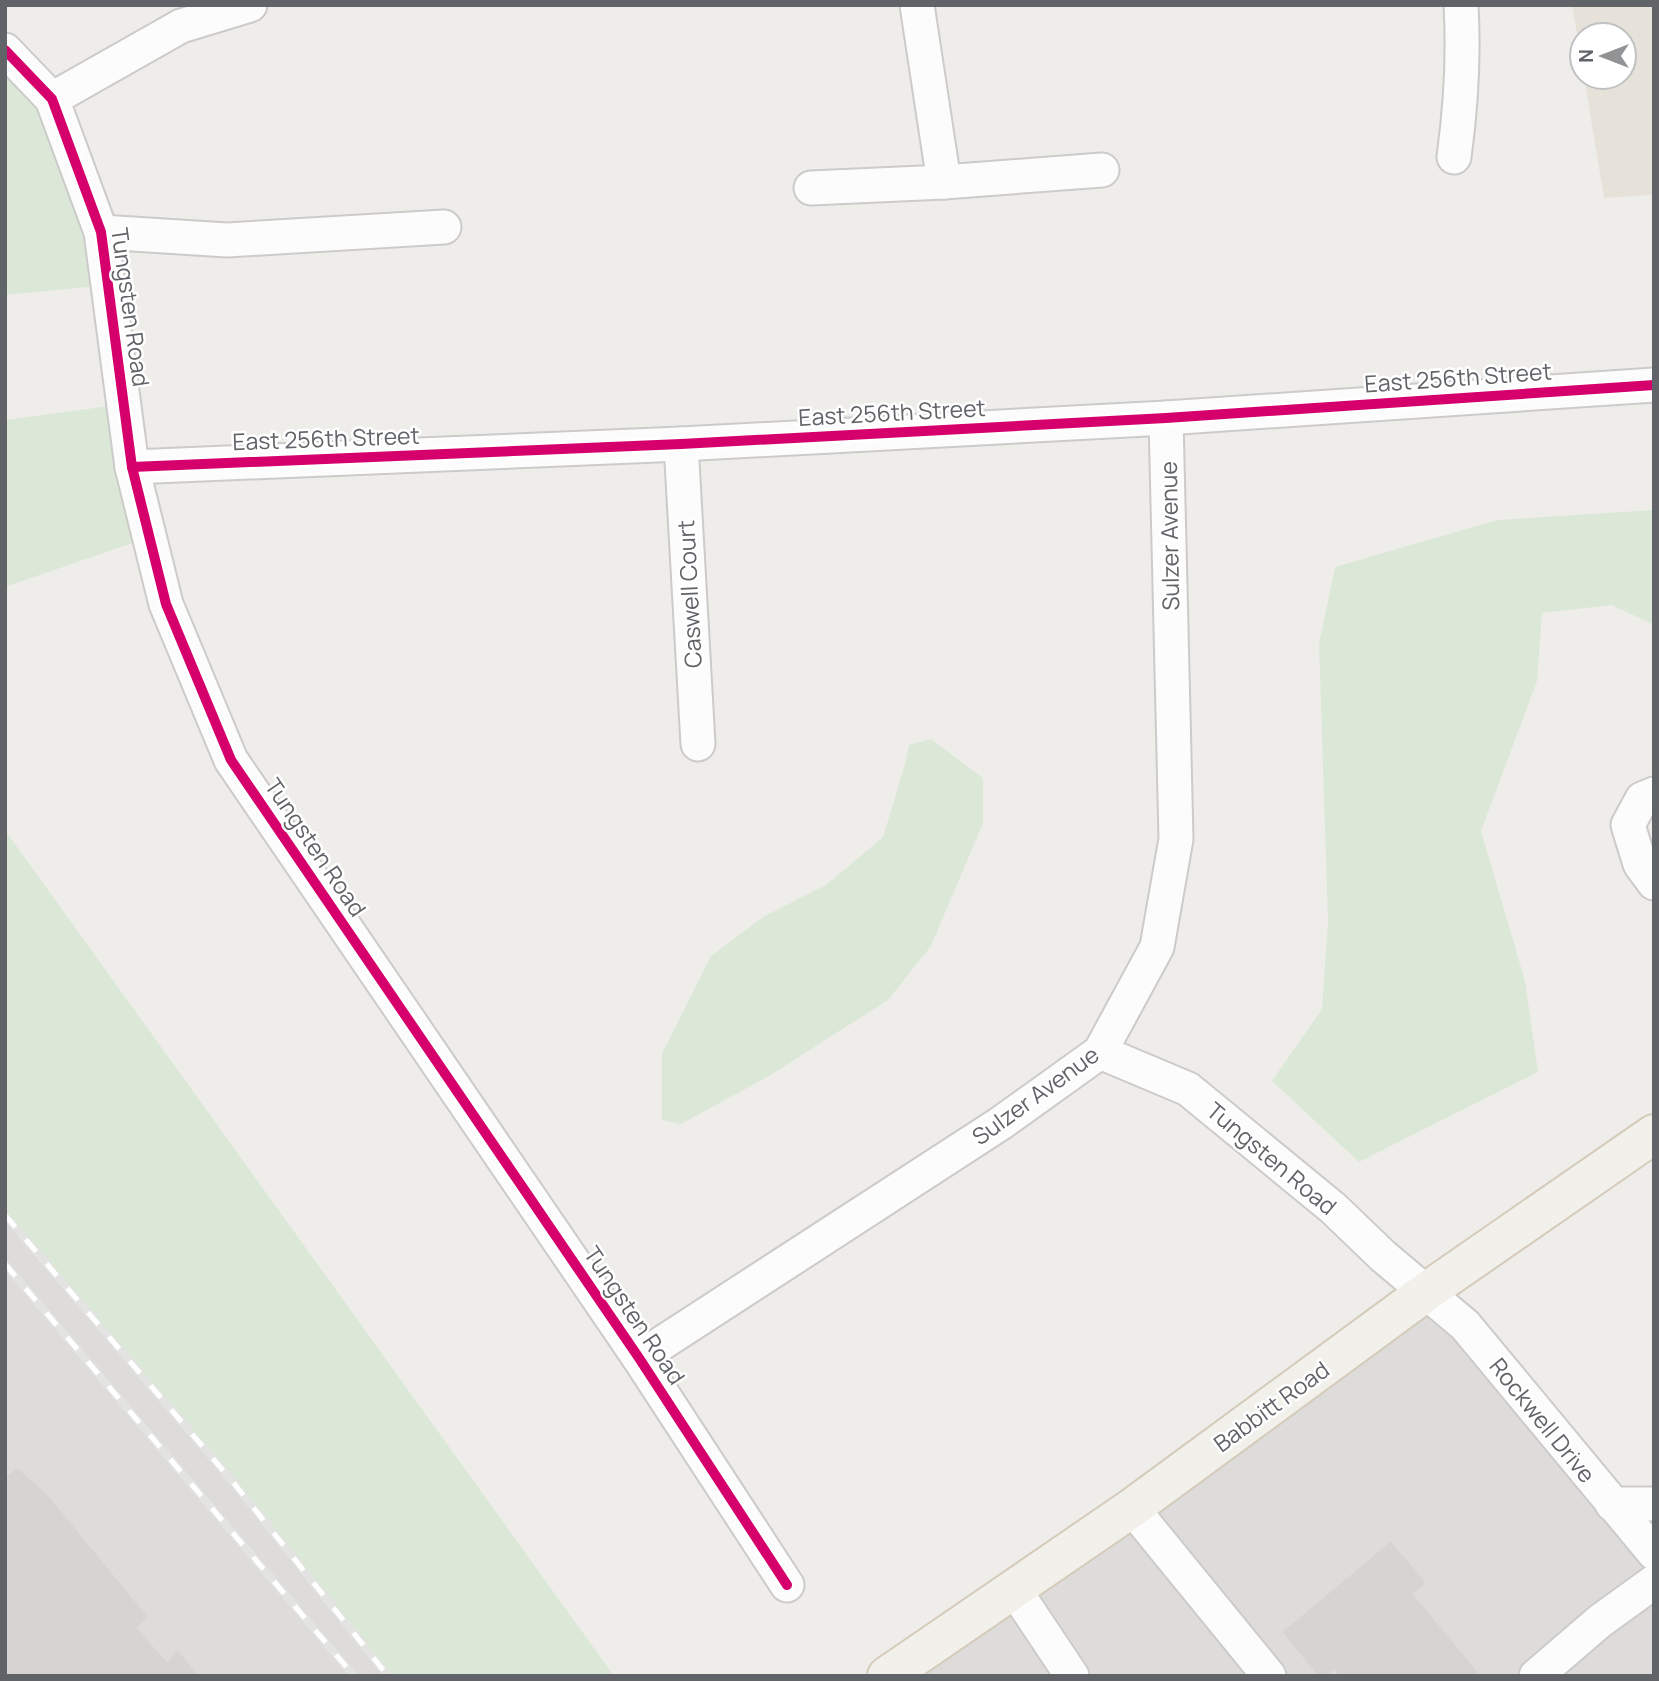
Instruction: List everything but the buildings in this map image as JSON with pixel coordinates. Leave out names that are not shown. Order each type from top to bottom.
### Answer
[{"type":"main road","name":"Babbitt Road","points":[[887,1676],[1132,1508],[1426,1292],[1654,1134]]},
{"type":"street","points":[[52,99],[181,26],[250,5]]},
{"type":"street","points":[[917,5],[944,182]]},
{"type":"street","points":[[1454,158],[1462,100],[1464,52],[1461,5]]},
{"type":"street","name":"Tungsten Road","points":[[5,50],[52,99],[101,232],[132,467],[166,604],[231,760],[639,1358],[787,1585]]},
{"type":"street","points":[[811,188],[944,182],[1102,170]]},
{"type":"street","points":[[101,232],[227,240],[444,226]]},
{"type":"street","name":"East 256th Street","points":[[132,467],[681,444],[1166,418],[1654,385]]},
{"type":"street","name":"Sulzer Avenue","points":[[639,1358],[1001,1123],[1100,1052],[1157,947],[1176,839],[1166,418]]},
{"type":"street","name":"Caswell Court","points":[[681,444],[698,744]]},
{"type":"street","points":[[1654,794],[1642,799],[1628,825],[1640,864],[1654,883]]},
{"type":"street","name":"Tungsten Road","points":[[1100,1052],[1188,1089],[1333,1208],[1383,1256],[1426,1292]]},
{"type":"street","name":"Rockwell Drive","points":[[1426,1292],[1465,1325],[1654,1553]]},
{"type":"street","points":[[1612,1504],[1654,1504]]},
{"type":"street","points":[[1132,1508],[1269,1676]]},
{"type":"street","points":[[1536,1676],[1601,1621],[1654,1582]]},
{"type":"street","points":[[1014,1589],[1072,1676]]},
{"type":"shaded area","points":[[1572,5],[1654,5],[1654,195],[1604,198],[1586,91],[1638,91],[1638,21],[1575,21]]},
{"type":"shaded area","points":[[5,1215],[233,1482],[390,1676],[5,1676]]},
{"type":"shaded area","points":[[1426,1292],[1654,1553],[1654,1676],[887,1676]]},
{"type":"green space","points":[[5,50],[52,99],[108,285],[5,295]]},
{"type":"green space","points":[[124,404],[150,537],[5,587],[5,420]]},
{"type":"green space","points":[[1654,510],[1654,625],[1612,605],[1542,613],[1537,681],[1481,831],[1525,981],[1538,1072],[1359,1162],[1272,1081],[1322,1009],[1328,921],[1319,644],[1335,567],[1497,520]]},
{"type":"green space","points":[[931,739],[983,778],[983,823],[931,946],[888,1000],[769,1076],[681,1124],[662,1120],[662,1054],[711,956],[763,917],[826,885],[883,837],[909,745]]},
{"type":"green space","points":[[5,830],[614,1676],[388,1676],[233,1482],[5,1215]]},
{"type":"railway","points":[[5,1215],[233,1482],[388,1676]]},
{"type":"railway","points":[[5,1264],[354,1676]]},
{"type":"cycle path","points":[[5,50],[52,99],[101,232],[132,467],[166,604],[231,760],[639,1358],[787,1585]]},
{"type":"cycle path","points":[[132,467],[681,444],[1166,418],[1654,385]]}]
